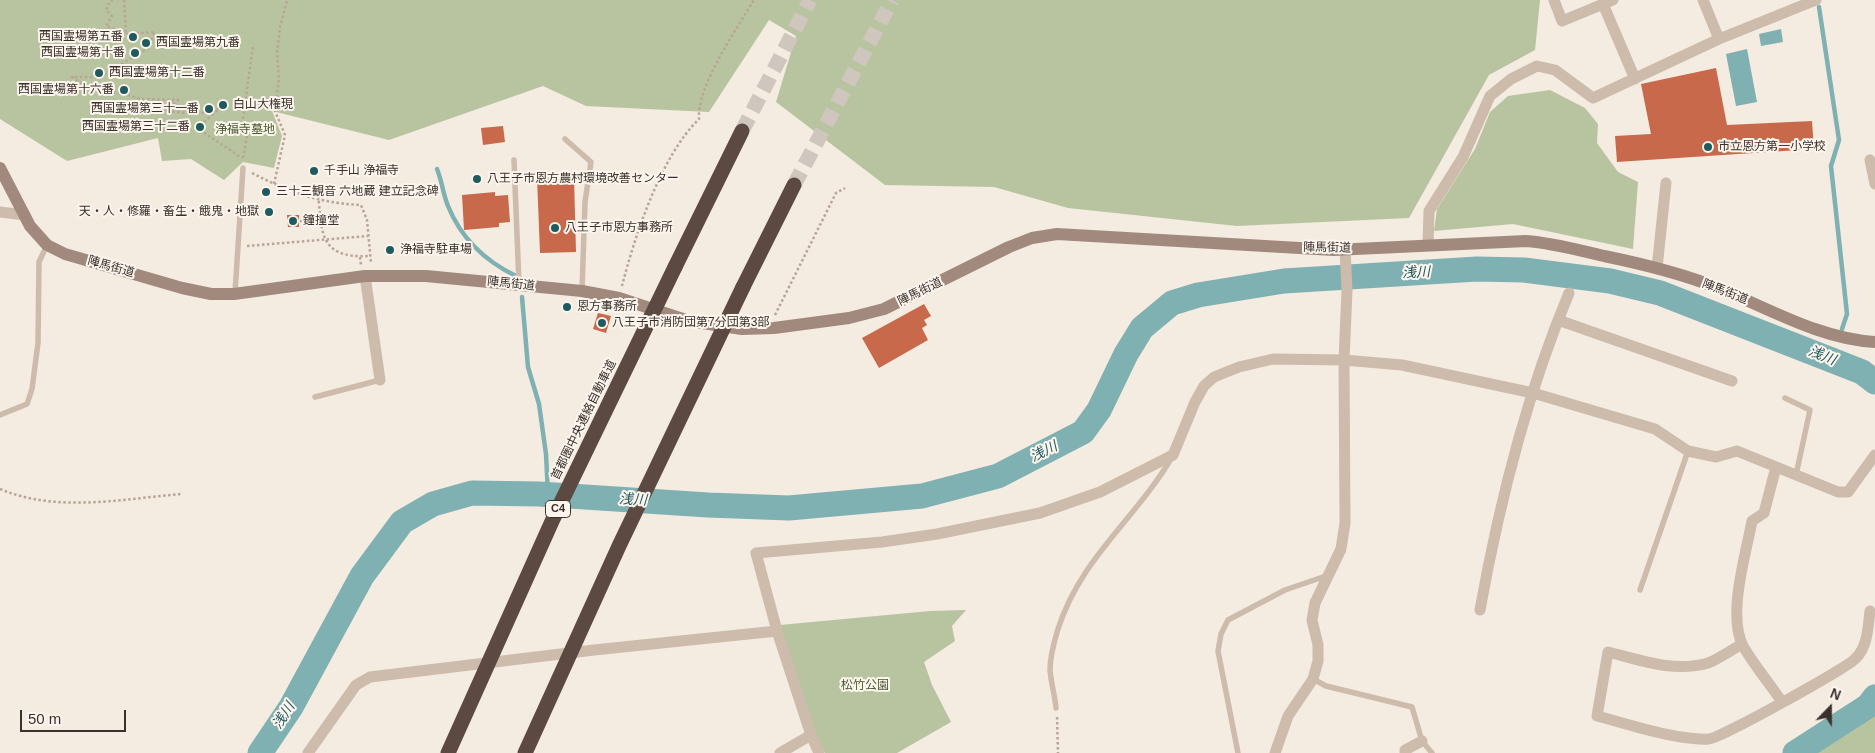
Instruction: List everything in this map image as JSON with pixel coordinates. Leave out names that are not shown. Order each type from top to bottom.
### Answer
[{"type":"highway","name":"首都圏中央連絡自動車道","points":[[448,753],[554,519],[742,131]]},
{"type":"highway","points":[[525,753],[619,546],[794,185]]},
{"type":"main road","name":"陣馬街道","points":[[0,168],[30,226],[47,245],[65,254],[182,288],[211,294],[234,294],[365,276],[426,276],[519,284],[582,292],[619,298],[689,321],[709,325],[742,329],[774,328],[848,318],[884,309],[1009,247],[1032,238],[1057,234],[1346,254],[1428,245],[1509,242],[1547,243],[1657,268],[1716,287],[1816,329],[1846,338],[1875,342]]},
{"type":"street","points":[[1554,0],[1562,20],[1608,2],[1635,79]]},
{"type":"street","points":[[1703,0],[1719,39]]},
{"type":"street","points":[[1428,245],[1429,211],[1463,157],[1490,96],[1511,78],[1537,66],[1555,70],[1593,98],[1719,39],[1816,0]]},
{"type":"street","points":[[1870,160],[1875,184]]},
{"type":"street","points":[[1657,268],[1666,183]]},
{"type":"street","points":[[0,212],[25,215]]},
{"type":"street","points":[[1275,753],[1288,716],[1312,679],[1318,661],[1318,645],[1312,620],[1315,603],[1326,576],[1341,549],[1344,524],[1346,254]]},
{"type":"street","points":[[365,276],[380,380]]},
{"type":"street","points":[[1480,610],[1492,546],[1533,393],[1569,293]]},
{"type":"street","points":[[1558,320],[1732,381]]},
{"type":"street","points":[[820,753],[810,735],[777,631],[756,552],[882,542],[937,534],[1040,513],[1100,492],[1173,455],[1195,402],[1204,386],[1214,377],[1239,367],[1273,359],[1344,360],[1402,365],[1533,393],[1655,430],[1688,451],[1716,457],[1737,451],[1838,492],[1848,492],[1875,455]]},
{"type":"street","points":[[1776,466],[1764,513],[1752,521],[1738,595],[1737,624],[1742,644],[1782,702]]},
{"type":"street","points":[[1742,644],[1709,662],[1687,667],[1668,667],[1608,652],[1597,716],[1672,734],[1712,739],[1782,702],[1856,658],[1867,638],[1870,611]]},
{"type":"street","points":[[308,753],[356,685],[370,677],[652,643],[777,631]]},
{"type":"street","points":[[780,753],[810,735]]},
{"type":"street","points":[[1405,753],[1405,750],[1422,740]]},
{"type":"lane","points":[[565,140],[591,162],[585,202],[582,292]]},
{"type":"lane","points":[[514,160],[519,284]]},
{"type":"lane","points":[[234,294],[239,247],[243,168]]},
{"type":"lane","points":[[0,415],[28,404],[32,389],[38,343],[39,262],[47,245]]},
{"type":"lane","points":[[315,397],[380,380]]},
{"type":"lane","points":[[1785,398],[1810,410],[1796,475]]},
{"type":"lane","points":[[1640,590],[1688,451]]},
{"type":"lane","points":[[1056,708],[1050,670],[1053,646],[1062,615],[1082,575],[1098,552],[1149,491],[1173,455]]},
{"type":"lane","points":[[1238,753],[1218,651],[1221,634],[1228,620],[1285,590],[1326,576]]},
{"type":"lane","points":[[1312,679],[1326,686],[1412,707],[1422,740],[1432,753]]},
{"type":"path","points":[[112,0],[106,10],[112,16],[106,26],[126,34],[155,32],[148,48],[100,77],[72,77],[91,89],[121,93],[142,99],[178,100],[165,111],[196,114],[219,109],[197,128],[242,158],[247,136],[243,119],[253,46]]},
{"type":"path","points":[[124,0],[126,34]]},
{"type":"path","points":[[619,298],[632,247],[669,159],[699,120],[698,108],[721,54],[754,0]]},
{"type":"path","points":[[274,184],[286,134],[275,111],[279,79],[280,27],[287,1]]},
{"type":"path","points":[[243,168],[290,192],[319,200],[361,205],[367,220],[370,256],[341,256],[331,249],[324,239],[319,200],[318,186]]},
{"type":"path","points":[[774,328],[776,311],[836,193],[845,188]]},
{"type":"path","points":[[300,221],[322,220]]},
{"type":"path","points":[[239,247],[368,236]]},
{"type":"path","points":[[0,489],[20,497],[58,504],[180,494]]},
{"type":"path","points":[[1056,708],[1058,753]]},
{"type":"green space","name":"浄福寺墓地","points":[[0,0],[1540,0],[1535,50],[1489,75],[1409,218],[1237,226],[1068,208],[994,187],[885,185],[776,102],[796,36],[769,20],[709,112],[586,106],[543,86],[389,140],[272,111],[282,136],[274,168],[243,162],[224,180],[191,159],[162,161],[158,138],[67,161],[0,119]]},
{"type":"green space","points":[[1550,90],[1585,108],[1598,124],[1597,143],[1618,172],[1638,182],[1633,249],[1513,224],[1434,231],[1437,209],[1475,149],[1490,112],[1508,96]]},
{"type":"green space","name":"松竹公園","points":[[966,610],[952,626],[955,641],[924,662],[932,685],[951,722],[897,753],[825,753],[815,734],[780,625],[930,611]]},
{"type":"green space","points":[[1875,684],[1875,753],[1800,753]]},
{"type":"water","points":[[1781,29],[1783,42],[1761,46],[1759,34]]},
{"type":"water","points":[[1747,49],[1757,102],[1736,106],[1726,54]]},
{"type":"building","points":[[1716,68],[1727,125],[1812,121],[1814,149],[1617,162],[1615,136],[1651,134],[1641,84]]},
{"type":"building","points":[[503,126],[505,142],[483,145],[481,128]]},
{"type":"building","points":[[574,177],[576,252],[540,253],[537,178]]},
{"type":"building","points":[[495,192],[495,196],[508,195],[510,222],[499,223],[499,227],[464,230],[462,195]]},
{"type":"building","name":"鐘撞堂","points":[[287,215],[299,215],[299,227],[288,227]]},
{"type":"building","points":[[924,304],[931,316],[924,320],[927,325],[922,328],[928,340],[879,368],[862,338]]},
{"type":"building","name":"八王子市消防団第7分団第3部","points":[[598,313],[611,316],[606,333],[593,329]]},
{"type":"waterway","points":[[1819,7],[1839,140],[1831,166],[1847,314],[1842,329]]},
{"type":"waterway","points":[[437,169],[453,218],[467,238],[484,256],[516,276]]},
{"type":"waterway","name":"浅川","points":[[260,753],[291,707],[362,576],[402,522],[433,504],[472,493],[539,494],[708,505],[789,508],[922,496],[998,476],[1083,432],[1099,410],[1126,354],[1142,328],[1172,303],[1198,295],[1284,281],[1477,269],[1524,270],[1610,281],[1660,293],[1862,372],[1875,382]]},
{"type":"waterway","points":[[522,297],[528,367],[539,404],[546,454],[548,494]]},
{"type":"waterway","points":[[1831,361],[1835,350]]},
{"type":"waterway","points":[[1795,753],[1868,706],[1875,697]]},
{"type":"tunnel","points":[[742,131],[810,0]]},
{"type":"tunnel","points":[[794,185],[892,0]]},
{"type":"place","name":"西国霊場第五番","points":[[133,37]]},
{"type":"place","name":"西国霊場第九番","points":[[146,43]]},
{"type":"place","name":"西国霊場第十番","points":[[135,53]]},
{"type":"place","name":"西国霊場第十二番","points":[[99,73]]},
{"type":"place","name":"西国霊場第十六番","points":[[124,90]]},
{"type":"place","name":"白山大権現","points":[[223,105]]},
{"type":"place","name":"西国霊場第三十一番","points":[[209,109]]},
{"type":"place","name":"西国霊場第三十二番","points":[[200,127]]},
{"type":"place","name":"市立恩方第一小学校","points":[[1708,147]]},
{"type":"place","name":"千手山 浄福寺","points":[[314,171]]},
{"type":"place","name":"八王子市恩方農村環境改善センター","points":[[477,179]]},
{"type":"place","name":"三十三観音 六地蔵 建立記念碑","points":[[266,192]]},
{"type":"place","name":"天・人・修羅・畜生・餓鬼・地獄","points":[[269,212]]},
{"type":"place","name":"鐘撞堂","points":[[293,221]]},
{"type":"place","name":"八王子市恩方事務所","points":[[555,228]]},
{"type":"place","name":"浄福寺駐車場","points":[[390,250]]},
{"type":"place","name":"恩方事務所","points":[[567,307]]},
{"type":"place","name":"八王子市消防団第7分団第3部","points":[[602,323]]}]
